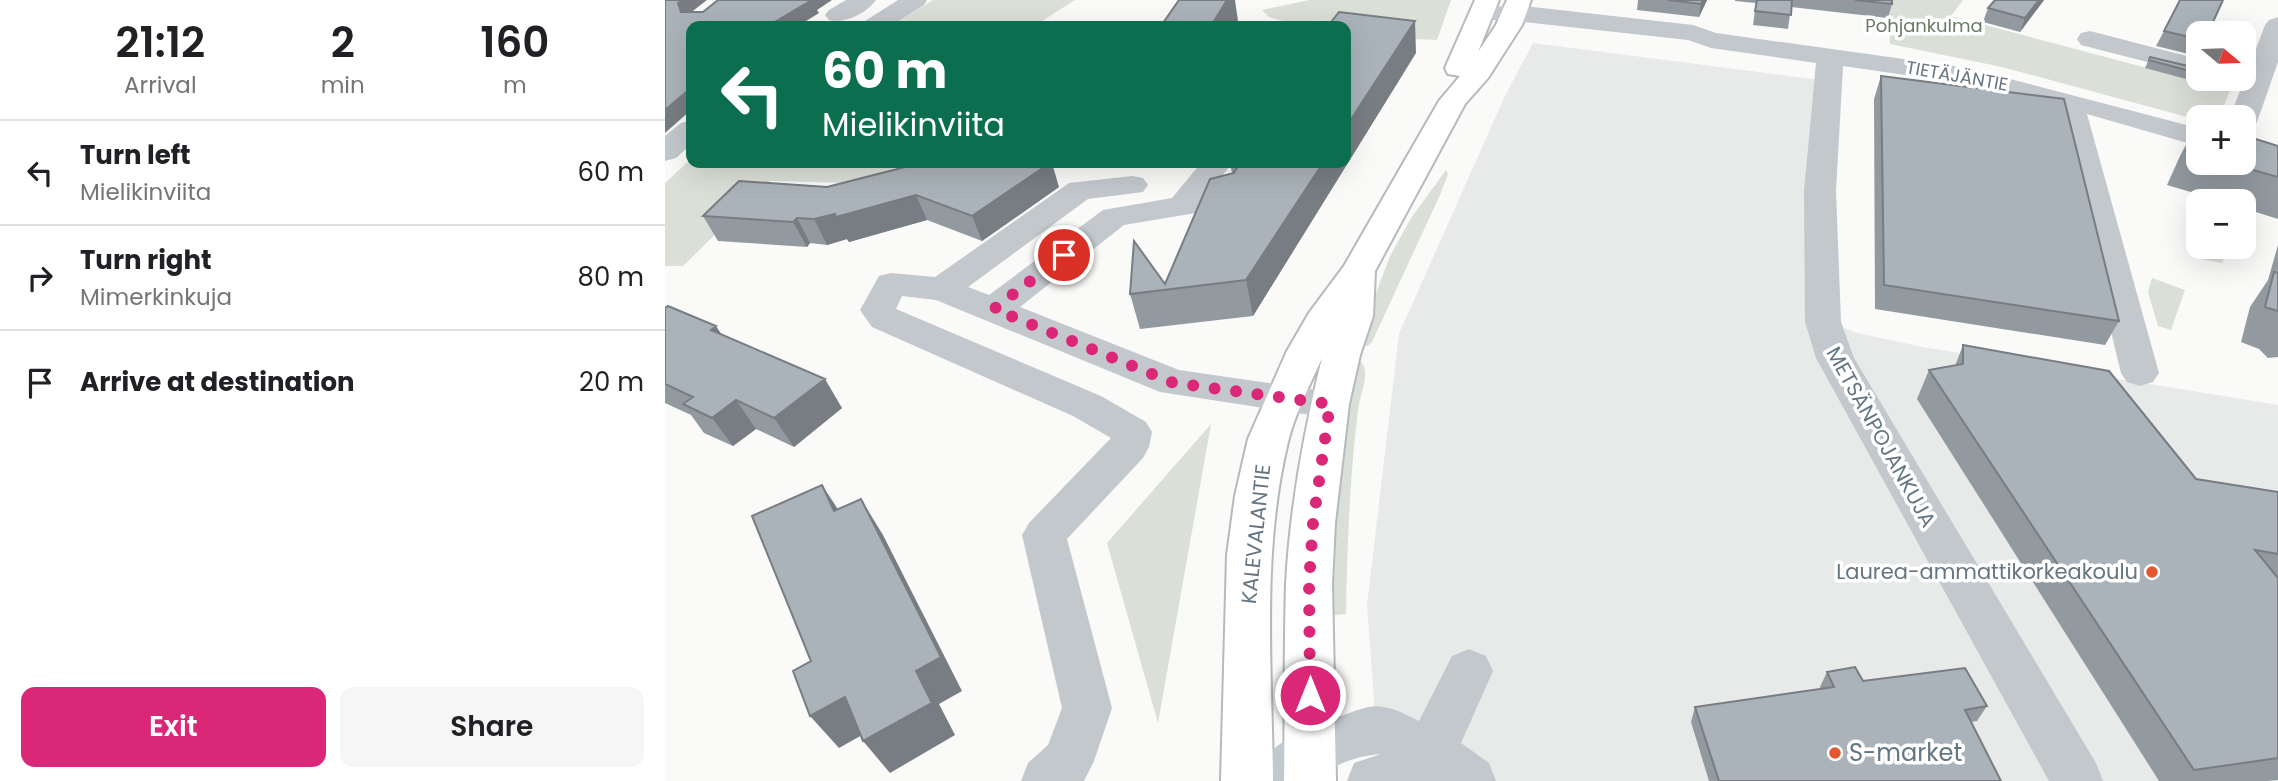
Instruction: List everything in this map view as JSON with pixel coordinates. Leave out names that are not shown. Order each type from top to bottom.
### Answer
[{"type":"main road","name":"KALEVALANTIE","points":[[1454,101],[1456,72],[1484,7]]},
{"type":"main road","name":"KALEVALANTIE","points":[[1247,781],[1249,555],[1256,496],[1268,439],[1306,351],[1327,313],[1359,270],[1454,101],[1478,72],[1514,12]]},
{"type":"main road","name":"KALEVALANTIE","points":[[1299,771],[1309,583],[1319,467],[1341,355],[1355,316],[1359,270]]},
{"type":"street","points":[[838,15],[864,0]]},
{"type":"street","points":[[882,21],[915,0]]},
{"type":"street","name":"TIETÄJÄNTIE","points":[[1484,7],[1692,44],[1711,40],[1968,76],[2186,134]]},
{"type":"street","points":[[2250,105],[2278,24]]},
{"type":"street","points":[[2090,39],[2186,64]]},
{"type":"street","name":"METSÄNPOJANKUJA","points":[[1831,56],[1820,191],[1823,322],[1831,346],[1889,455],[2077,781]]},
{"type":"street","points":[[2078,103],[2072,113],[2079,180],[2140,373]]},
{"type":"street","points":[[665,152],[686,133]]},
{"type":"street","points":[[1184,204],[1213,168]]},
{"type":"street","points":[[942,289],[1080,190],[1132,185]]},
{"type":"street","points":[[994,309],[1062,273],[1114,217],[1227,199]]},
{"type":"street","points":[[1047,781],[1068,761],[1087,708],[1044,535],[1129,447],[1132,432],[1087,406],[885,319],[878,310],[891,284],[942,289],[1174,383],[1330,404]]},
{"type":"street","points":[[1087,406],[1133,366]]},
{"type":"street","points":[[1373,781],[1394,777],[1431,751],[1468,671]]},
{"type":"street","points":[[1299,771],[1363,732],[1383,730],[1431,751],[1470,781]]},
{"type":"shaded area","points":[[1533,43],[1820,80],[1809,315],[1857,333],[1923,347],[2278,405],[2278,781],[1380,781],[1367,605],[1399,334],[1504,98]]},
{"type":"green space","points":[[933,0],[1075,0],[1042,21],[899,21]]},
{"type":"green space","points":[[1310,0],[1451,0],[1437,40],[1370,37],[1351,28],[1351,21],[1283,21],[1269,17],[1262,10]]},
{"type":"green space","name":"Pohjankulma","points":[[1889,0],[1963,0],[1951,16],[2186,78],[2186,91],[2230,91],[2224,105],[2186,105],[2186,117],[2002,67],[1890,44]]},
{"type":"green space","points":[[686,164],[686,168],[895,168],[851,183],[770,181],[683,266],[665,266],[665,183]]},
{"type":"green space","points":[[1446,170],[1448,174],[1440,195],[1372,342],[1368,346],[1356,346],[1390,256],[1411,218]]},
{"type":"green space","points":[[2201,259],[2224,259],[2222,263]]},
{"type":"green space","points":[[2152,278],[2185,290],[2171,330],[2158,326],[2148,292]]},
{"type":"green space","points":[[1353,361],[1361,362],[1364,366],[1365,378],[1358,409],[1353,460],[1346,614],[1326,616],[1324,564]]},
{"type":"green space","points":[[1211,424],[1158,723],[1107,543]]},
{"type":"building","points":[[665,0],[682,0],[678,3],[681,12],[703,12],[718,0],[812,0],[776,21],[686,21],[686,92],[665,110]]},
{"type":"building","points":[[1179,0],[1227,0],[1214,21],[1164,21]]},
{"type":"building","points":[[1668,0],[1703,0],[1701,4]]},
{"type":"building","points":[[1757,0],[1792,0],[1791,15],[1755,11]]},
{"type":"building","points":[[1855,0],[1892,0],[1892,4]]},
{"type":"building","points":[[1995,0],[2039,0],[2025,18],[1988,8]]},
{"type":"building","points":[[2180,0],[2223,0],[2213,21],[2186,21],[2186,36],[2164,31]]},
{"type":"building","points":[[1339,12],[1415,21],[1351,119],[1351,21],[1332,21]]},
{"type":"building","points":[[2150,57],[2186,66],[2186,70],[2149,60]]},
{"type":"building","points":[[1881,76],[2064,99],[2119,321],[1884,285]]},
{"type":"building","points":[[2256,139],[2278,146],[2278,177],[2256,171]]},
{"type":"building","points":[[901,168],[1043,168],[972,216],[916,195],[836,217],[835,214],[814,219],[797,218],[793,222],[703,216],[739,181],[827,187]]},
{"type":"building","points":[[1237,168],[1320,168],[1246,280],[1130,294],[1134,241],[1165,284],[1210,179],[1234,173]]},
{"type":"building","points":[[2274,272],[2278,273],[2278,311],[2265,307]]},
{"type":"building","points":[[668,306],[716,326],[711,330],[825,379],[774,418],[736,400],[712,418],[683,404],[693,397],[665,384],[665,308]]},
{"type":"building","name":"Laurea-ammattikorkeakoulu","points":[[1963,345],[2109,371],[2196,479],[2278,492],[2278,554],[2255,550],[2278,578],[2278,758],[2194,770],[1929,370],[1963,364]]},
{"type":"building","points":[[822,485],[834,511],[861,499],[941,657],[916,671],[932,703],[863,741],[845,697],[810,716],[793,671],[811,661],[752,516]]},
{"type":"building","name":"S-market","points":[[1855,667],[1863,681],[1965,668],[1987,706],[1965,710],[2001,781],[1719,781],[1695,707],[1834,687],[1827,672]]},
{"type":"place","name":"Laurea-ammattikorkeakoulu","points":[[2152,572]]},
{"type":"place","name":"S-market","points":[[1835,753]]},
{"type":"route","points":[[1064,255],[994,309],[1174,383],[1330,404],[1313,523],[1309,583],[1310,695]]}]
